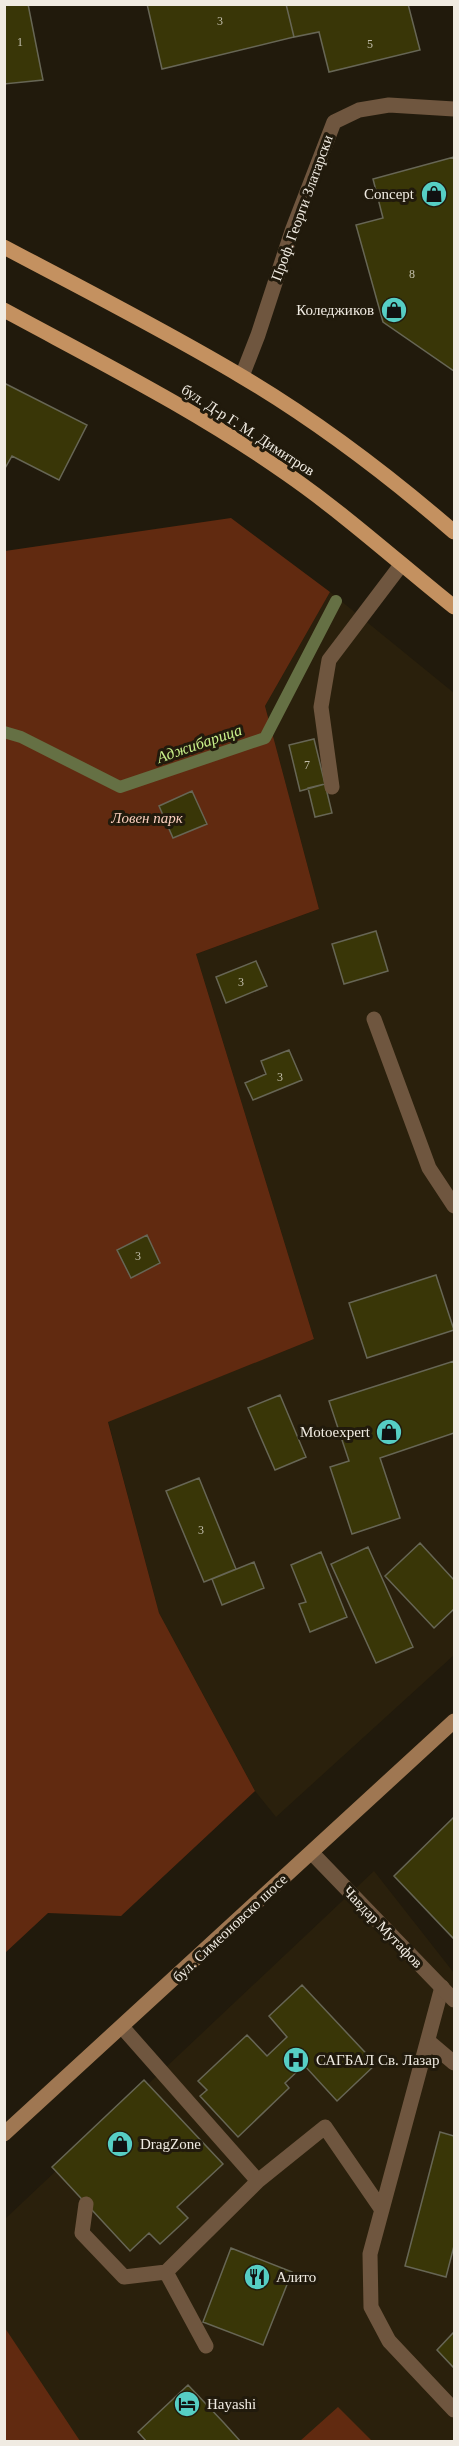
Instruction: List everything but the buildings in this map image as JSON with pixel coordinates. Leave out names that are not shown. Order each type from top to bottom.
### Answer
[{"type":"main road","points":[[4,247],[242,376],[335,438],[408,492],[454,532]]},
{"type":"main road","name":"бул. Д-р Г. М. Димитров","points":[[4,310],[194,413],[231,437],[316,495],[454,607]]},
{"type":"main road","name":"бул. Симеоновско шосе","points":[[4,2134],[123,2028],[454,1721]]},
{"type":"street","name":"Проф. Георги Златарски","points":[[242,376],[292,231],[334,122],[359,110],[389,105],[454,109]]},
{"type":"street","points":[[332,786],[321,707],[329,660],[401,564]]},
{"type":"street","points":[[374,1018],[429,1168],[454,1206]]},
{"type":"street","name":"Чавдар Мутафов","points":[[312,1852],[454,2000]]},
{"type":"street","points":[[442,1988],[370,2254],[371,2307],[389,2341],[454,2410]]},
{"type":"street","points":[[123,2028],[258,2181]]},
{"type":"street","points":[[428,2041],[454,2063]]},
{"type":"street","points":[[86,2204],[82,2233],[124,2277],[166,2272],[258,2181],[325,2127],[382,2210]]},
{"type":"street","points":[[166,2272],[206,2346]]},
{"type":"shaded area","points":[[330,592],[454,693],[454,1655],[276,1817],[255,1791],[159,1613],[108,1421],[314,1339],[196,954],[319,909],[265,706]]},
{"type":"shaded area","points":[[374,1871],[454,1973],[454,2441],[77,2441],[5,2329],[5,2219]]},
{"type":"green space","name":"Ловен парк","points":[[231,518],[330,592],[265,706],[319,909],[196,954],[314,1339],[108,1422],[159,1613],[255,1791],[121,1916],[48,1913],[5,1953],[5,551]]},
{"type":"green space","points":[[5,2328],[80,2441],[5,2441]]},
{"type":"green space","points":[[338,2407],[372,2441],[300,2441]]},
{"type":"waterway","name":"Аджибарица","points":[[4,732],[21,737],[120,787],[265,738],[336,601]]},
{"type":"place","name":"Concept","points":[[434,194]]},
{"type":"place","name":"Коледжиков","points":[[394,310]]},
{"type":"place","name":"Motoexpert","points":[[389,1432]]},
{"type":"place","name":"САГБАЛ Св. Лазар","points":[[296,2060]]},
{"type":"place","name":"DragZone","points":[[120,2144]]},
{"type":"place","name":"Алито","points":[[257,2277]]},
{"type":"place","name":"Hayashi","points":[[187,2404]]}]
